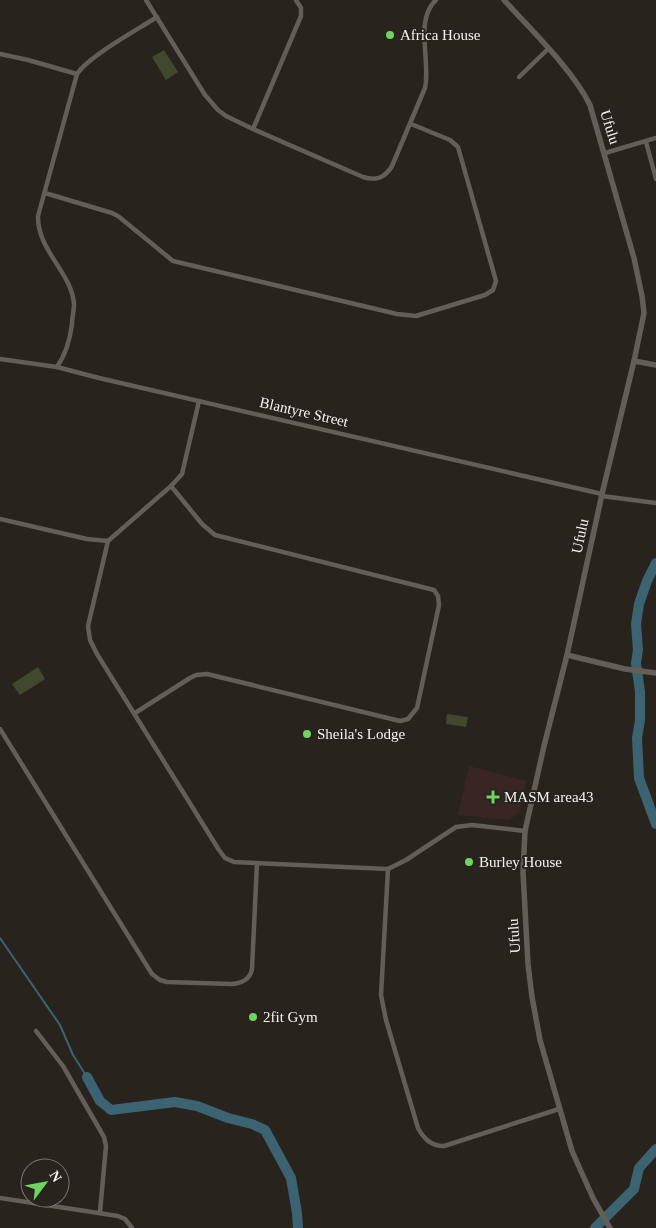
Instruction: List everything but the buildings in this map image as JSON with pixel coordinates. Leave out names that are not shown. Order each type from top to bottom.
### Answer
[{"type":"street","points":[[146,0],[212,103],[226,116],[363,177],[372,179],[380,178],[390,170],[411,124],[426,83],[426,16],[429,8],[436,0]]},
{"type":"street","points":[[253,129],[300,16],[301,8],[296,0]]},
{"type":"street","name":"Ufulu","points":[[504,0],[548,49],[587,99],[593,111],[634,258],[644,305],[642,325],[634,361],[525,831],[523,872],[532,997],[540,1040],[559,1109],[575,1157],[593,1198],[610,1228]]},
{"type":"street","points":[[57,367],[63,358],[71,335],[74,304],[65,280],[40,235],[38,216],[77,74],[81,68],[92,60],[157,17]]},
{"type":"street","points":[[520,77],[548,49]]},
{"type":"street","points":[[0,58],[0,54],[77,74]]},
{"type":"street","points":[[45,193],[118,216],[166,257],[181,264],[397,314],[416,316],[485,295],[493,290],[496,280],[458,148],[450,140],[411,124]]},
{"type":"street","points":[[605,153],[656,138]]},
{"type":"street","points":[[646,142],[656,179]]},
{"type":"street","name":"Blantyre Street","points":[[0,359],[57,367],[602,495],[656,503]]},
{"type":"street","points":[[634,361],[656,365]]},
{"type":"street","points":[[199,401],[182,474],[108,541],[88,626],[88,634],[97,654],[222,854],[230,861],[257,864],[388,869],[406,860],[456,826],[472,825],[525,831]]},
{"type":"street","points":[[135,712],[190,678],[207,674],[400,721],[408,719],[417,708],[439,605],[438,596],[434,590],[215,535],[202,524],[170,486]]},
{"type":"street","points":[[0,519],[87,539],[108,541]]},
{"type":"street","points":[[567,655],[656,673]]},
{"type":"street","points":[[0,729],[152,974],[160,980],[167,982],[232,984],[241,983],[247,979],[252,969],[257,864]]},
{"type":"street","points":[[388,869],[381,994],[393,1046],[421,1133],[432,1144],[444,1146],[559,1109]]},
{"type":"street","points":[[36,1032],[63,1066],[104,1137],[106,1146],[100,1212]]},
{"type":"street","points":[[0,1198],[100,1212],[122,1217],[132,1228]]},
{"type":"shaded area","name":"MASM area43","points":[[469,766],[526,781],[520,812],[509,820],[458,815]]},
{"type":"green space","points":[[164,50],[178,72],[166,80],[152,57]]},
{"type":"green space","points":[[38,667],[45,679],[20,695],[12,684]]},
{"type":"green space","points":[[447,714],[468,717],[466,727],[446,724]]},
{"type":"waterway","points":[[656,563],[639,604],[636,624],[638,650],[636,663],[640,692],[640,720],[637,738],[639,778],[656,824]]},
{"type":"waterway","points":[[0,938],[60,1025],[73,1055],[87,1077]]},
{"type":"waterway","points":[[87,1077],[100,1101],[111,1110],[175,1102],[197,1106],[265,1130],[291,1178],[298,1228]]},
{"type":"waterway","points":[[595,1228],[634,1189],[639,1168],[656,1149]]},
{"type":"place","name":"Africa House","points":[[390,35]]},
{"type":"place","name":"Sheila's Lodge","points":[[307,734]]},
{"type":"place","name":"MASM area43","points":[[493,797]]},
{"type":"place","name":"Burley House","points":[[469,862]]},
{"type":"place","name":"2fit Gym","points":[[253,1017]]}]
